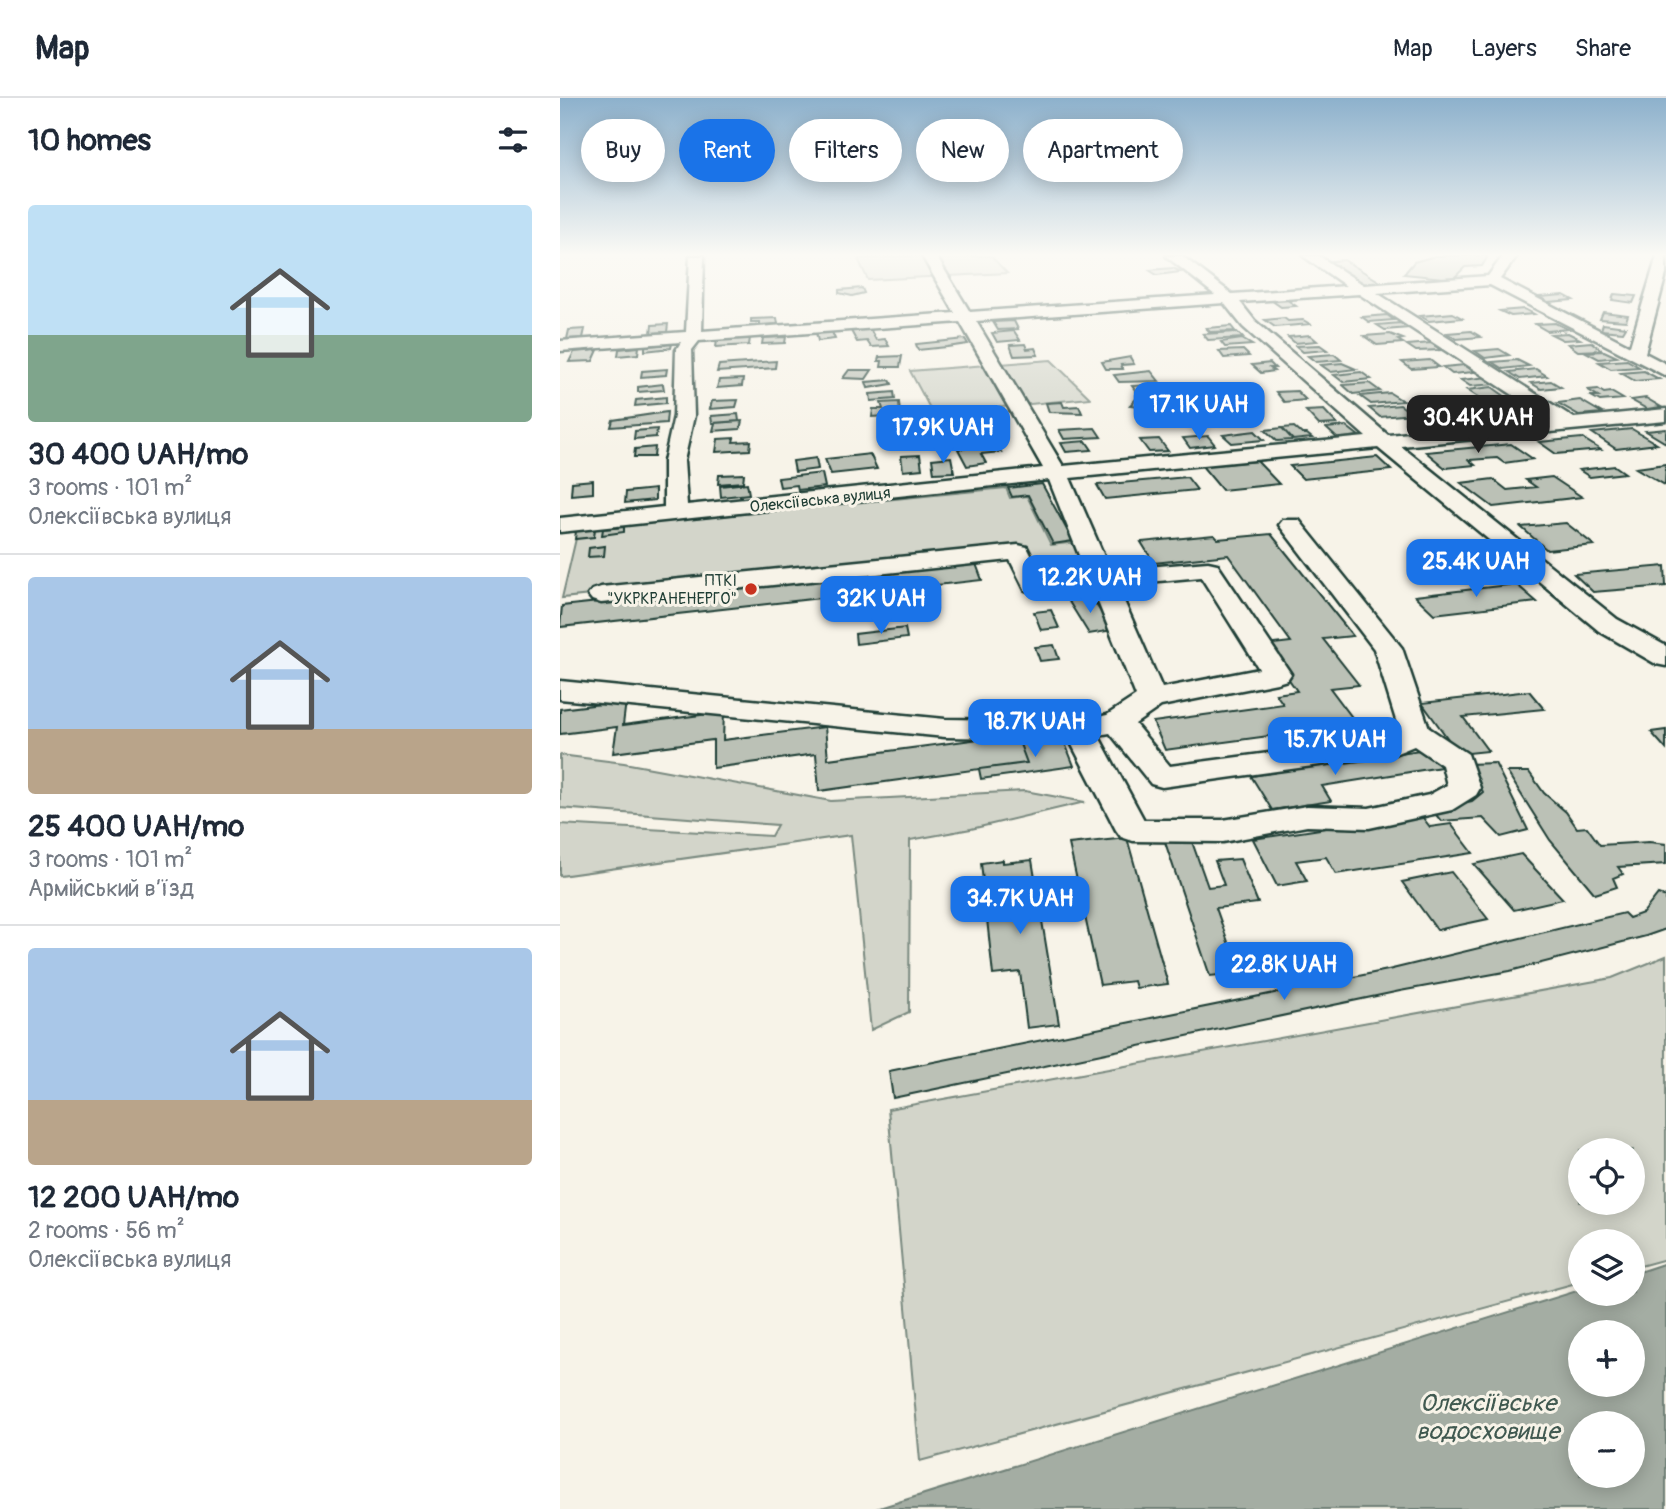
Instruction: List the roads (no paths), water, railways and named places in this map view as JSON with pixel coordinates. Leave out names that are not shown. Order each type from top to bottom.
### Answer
[{"type":"street","points":[[676,513],[674,461],[684,415],[684,350],[694,337],[695,322]]},
{"type":"street","points":[[560,346],[911,322]]},
{"type":"street","points":[[601,594],[1018,552],[1034,585],[1104,579],[1208,569],[1277,674],[1152,699],[1104,579],[1057,473],[968,322]]},
{"type":"street","points":[[1250,322],[1269,342],[1384,442],[1608,625],[1666,659]]},
{"type":"street","points":[[1413,322],[1570,424]]},
{"type":"street","points":[[1572,322],[1666,371]]},
{"type":"street","points":[[1636,355],[1645,322]]},
{"type":"street","name":"Олексіївська вулиця","points":[[560,525],[1057,473],[1666,415]]},
{"type":"street","points":[[1080,730],[1133,830],[1210,831],[1307,816],[1369,818],[1440,803],[1464,788],[1457,761],[1415,733],[1388,648],[1291,525]]},
{"type":"street","points":[[1116,722],[1162,777],[1392,746],[1415,733]]},
{"type":"lane","points":[[560,690],[945,728],[1080,730],[1116,722],[1152,699]]},
{"type":"water","name":"Олексіївське водосховище","points":[[1666,1263],[1666,1509],[876,1509],[1568,1294],[1568,1306],[1645,1306],[1645,1270]]},
{"type":"place","name":"ПТКІ \"УКРКРАНЕНЕРГО\"","points":[[751,589]]}]
